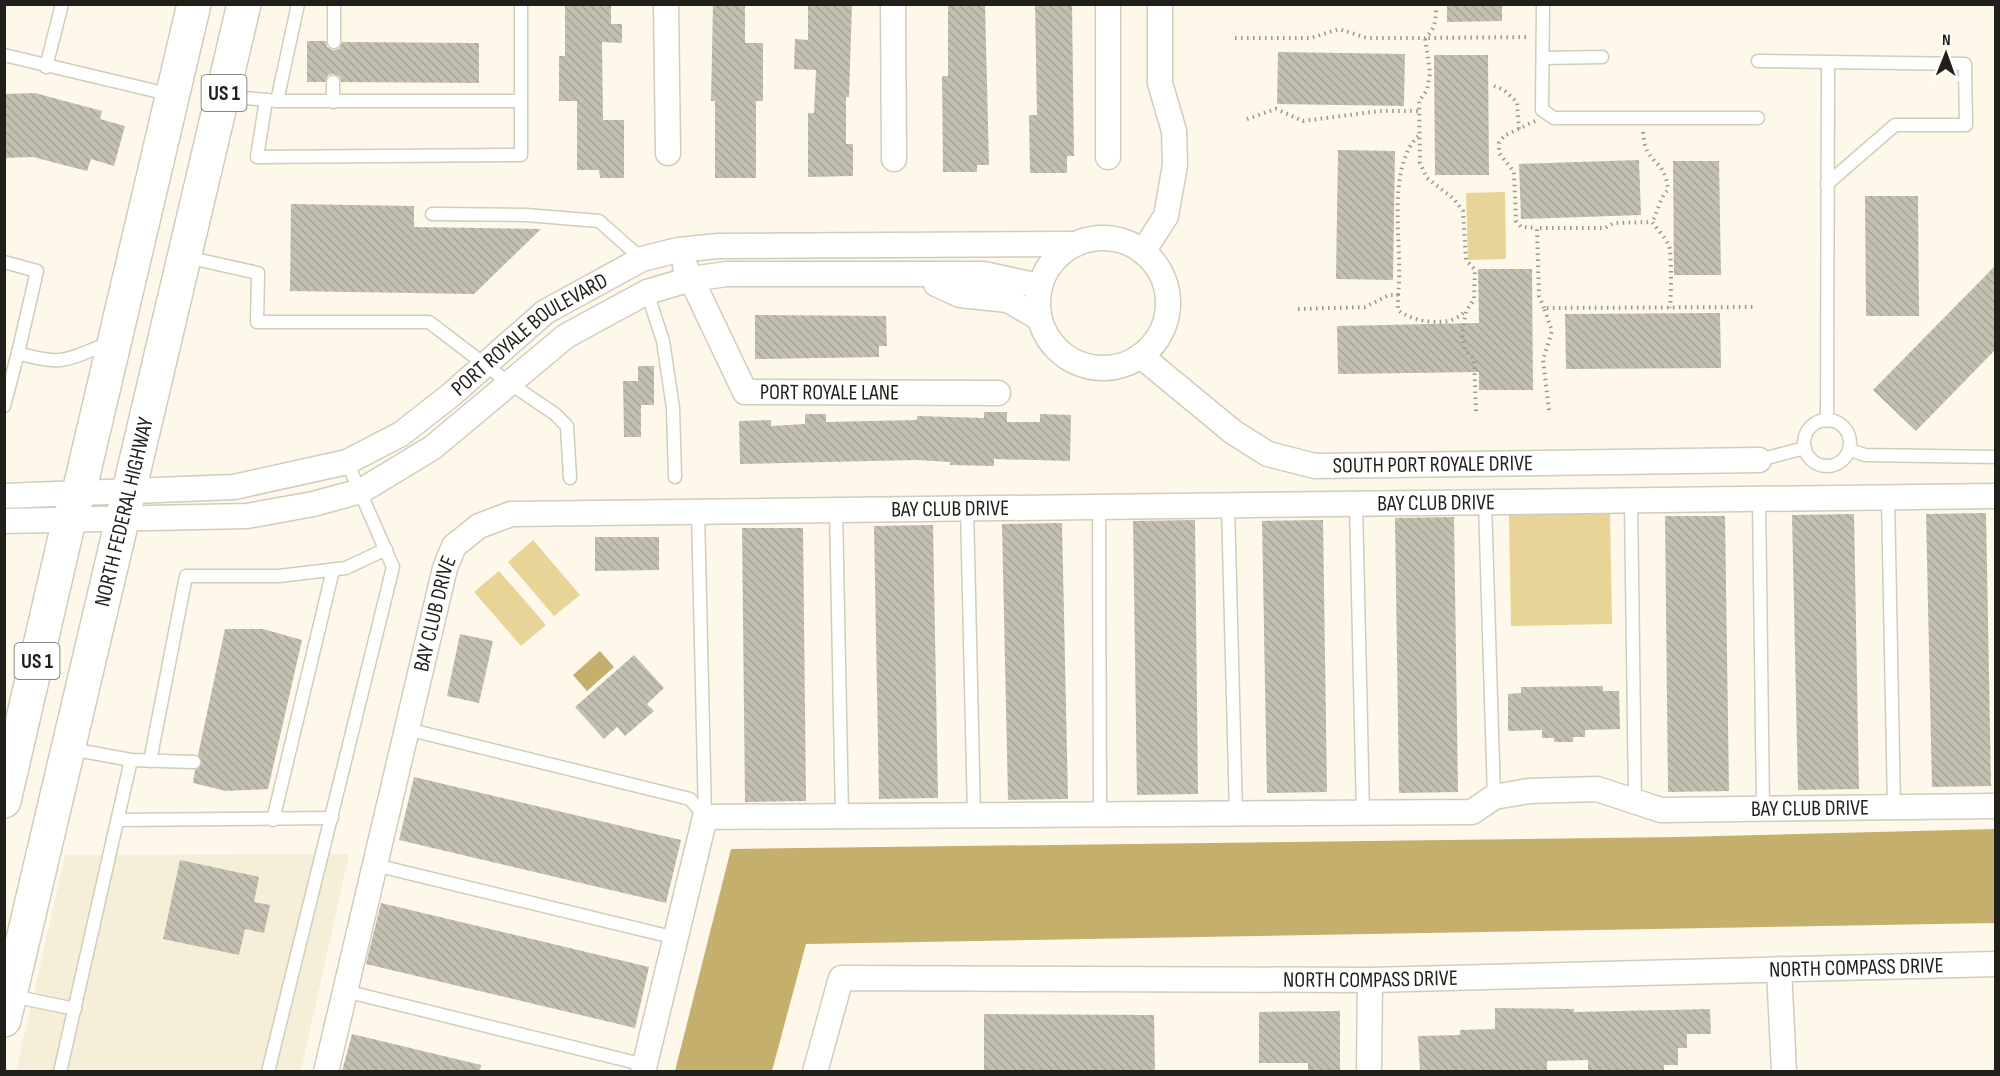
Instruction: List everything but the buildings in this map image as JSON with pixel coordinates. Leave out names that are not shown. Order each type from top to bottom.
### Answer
[{"type":"main road","name":"NORTH FEDERAL HIGHWAY","points":[[7,1008],[244,4]]},
{"type":"main road","points":[[193,9],[203,66],[211,84],[223,96]]},
{"type":"main road","name":"US 1","points":[[4,801],[193,9]]},
{"type":"main road","points":[[173,96],[187,115],[195,132],[202,180]]},
{"type":"street","points":[[666,4],[668,153]]},
{"type":"street","points":[[893,4],[894,159]]},
{"type":"street","points":[[1108,4],[1108,157]]},
{"type":"street","points":[[1143,252],[1166,216],[1175,165],[1174,131],[1160,83],[1160,4]]},
{"type":"street","points":[[1097,238],[1129,243],[1143,252],[1162,275],[1168,305],[1161,333],[1141,356],[1114,367],[1085,366],[1059,352],[1050,342],[1039,302],[1054,259],[1075,244],[1097,238]]},
{"type":"street","points":[[970,244],[971,274]]},
{"type":"street","name":"PORT ROYALE BOULEVARD","points":[[125,505],[234,487],[347,462],[401,434],[545,312],[642,259],[678,250],[718,246],[1075,244]]},
{"type":"street","name":"PORT ROYALE LANE","points":[[678,250],[745,392],[998,393]]},
{"type":"street","name":"PORT ROYALE BOULEVARD","points":[[4,496],[74,506],[125,505],[247,516],[313,504],[362,491],[432,448],[566,336],[647,292],[691,279],[727,274],[984,274],[1039,302]]},
{"type":"street","name":"PORT ROYALE BOULEVARD","points":[[904,275],[936,284],[999,286],[1039,302]]},
{"type":"street","name":"SOUTH PORT ROYALE DRIVE","points":[[1141,356],[1242,437],[1268,454],[1315,466],[1759,460]]},
{"type":"street","name":"BAY CLUB DRIVE","points":[[326,1071],[445,568],[454,546],[479,526],[511,514],[1995,496]]},
{"type":"street","points":[[4,521],[74,506]]},
{"type":"street","name":"BAY CLUB DRIVE","points":[[705,817],[1472,812],[1494,797],[1529,790],[1597,789],[1661,810],[1995,806]]},
{"type":"street","points":[[644,1068],[705,817]]},
{"type":"street","name":"NORTH COMPASS DRIVE","points":[[815,1071],[841,978],[1370,980],[1995,964]]},
{"type":"street","points":[[1779,969],[1784,1071]]},
{"type":"street","points":[[1369,1071],[1370,980]]},
{"type":"lane","points":[[46,67],[62,4]]},
{"type":"lane","points":[[298,4],[257,157],[521,155],[521,4]]},
{"type":"lane","points":[[334,4],[334,42]]},
{"type":"lane","points":[[1543,4],[1542,110],[1545,114],[1554,118],[1758,118]]},
{"type":"lane","points":[[5,57],[173,96]]},
{"type":"lane","points":[[1543,58],[1602,57]]},
{"type":"lane","points":[[1758,61],[1965,64],[1966,125],[1895,125],[1827,184]]},
{"type":"lane","points":[[1827,421],[1828,63]]},
{"type":"lane","points":[[333,82],[333,102]]},
{"type":"lane","points":[[223,96],[333,102],[521,101]]},
{"type":"lane","points":[[432,214],[526,215],[599,221],[642,259]]},
{"type":"lane","points":[[185,256],[258,273],[257,322],[429,322],[509,383],[555,414],[567,426],[570,478]]},
{"type":"lane","points":[[4,262],[37,271],[4,406]]},
{"type":"lane","points":[[647,292],[663,341],[673,408],[675,477]]},
{"type":"lane","points":[[18,353],[49,362],[65,361],[115,341]]},
{"type":"lane","points":[[1827,421],[1834,421],[1844,428],[1850,438],[1850,450],[1838,463],[1820,466],[1810,459],[1804,448],[1805,436],[1811,426],[1827,421]]},
{"type":"lane","points":[[1759,460],[1804,448]]},
{"type":"lane","points":[[1850,450],[1864,455],[1995,457]]},
{"type":"lane","points":[[268,1071],[393,567],[362,491],[347,462]]},
{"type":"lane","points":[[1888,497],[1894,807]]},
{"type":"lane","points":[[1760,498],[1763,809]]},
{"type":"lane","points":[[1630,500],[1635,802]]},
{"type":"lane","points":[[1485,502],[1494,797]]},
{"type":"lane","points":[[1356,504],[1363,813]]},
{"type":"lane","points":[[1228,505],[1236,814]]},
{"type":"lane","points":[[1099,507],[1100,814]]},
{"type":"lane","points":[[967,508],[974,815]]},
{"type":"lane","points":[[836,510],[842,816]]},
{"type":"lane","points":[[698,512],[705,817]]},
{"type":"lane","points":[[150,761],[186,576],[279,576],[333,570],[346,568],[386,549]]},
{"type":"lane","points":[[273,820],[333,570]]},
{"type":"lane","points":[[407,729],[690,799],[705,817]]},
{"type":"lane","points":[[69,749],[131,760],[194,762]]},
{"type":"lane","points":[[74,1071],[61,1070],[131,760]]},
{"type":"lane","points":[[118,820],[332,818]]},
{"type":"lane","points":[[375,865],[676,938]]},
{"type":"lane","points":[[345,991],[644,1068]]},
{"type":"lane","points":[[7,1008],[75,1009]]},
{"type":"path","points":[[1425,38],[1432,33],[1436,20],[1436,4]]},
{"type":"path","points":[[1235,38],[1311,38],[1339,29],[1367,38],[1543,37]]},
{"type":"path","points":[[1420,134],[1410,144],[1399,173],[1401,273],[1398,310],[1407,317],[1444,321],[1460,317],[1474,300],[1475,270],[1466,260],[1463,211],[1454,199],[1427,178],[1420,163],[1420,134],[1419,101],[1427,90],[1430,73],[1425,38]]},
{"type":"path","points":[[1494,86],[1504,90],[1517,102],[1519,130]]},
{"type":"path","points":[[1247,119],[1276,109],[1303,121],[1380,111],[1419,111]]},
{"type":"path","points":[[1545,114],[1519,130],[1504,136],[1499,143],[1499,153],[1514,172],[1516,221],[1521,227],[1605,228],[1614,223],[1652,222]]},
{"type":"path","points":[[1642,118],[1644,150],[1667,174],[1668,190],[1663,195],[1661,206],[1652,222]]},
{"type":"path","points":[[1652,222],[1670,247],[1669,277],[1673,288],[1670,308]]},
{"type":"path","points":[[1537,228],[1539,296],[1552,331],[1543,360],[1549,410]]},
{"type":"path","points":[[1298,309],[1365,307],[1389,295],[1398,295]]},
{"type":"path","points":[[1544,308],[1757,307]]},
{"type":"path","points":[[1466,311],[1462,335],[1465,350],[1474,358],[1476,411]]},
{"type":"shaded area","points":[[1505,192],[1506,259],[1468,260],[1466,193]]},
{"type":"shaded area","points":[[1610,513],[1612,624],[1511,626],[1509,515]]},
{"type":"shaded area","points":[[533,540],[580,595],[554,616],[508,562]]},
{"type":"shaded area","points":[[499,571],[546,625],[521,646],[474,592]]},
{"type":"shaded area","points":[[600,651],[614,667],[587,691],[573,675]]},
{"type":"shaded area","points":[[1995,829],[1995,923],[806,944],[772,1071],[675,1071],[731,849],[1678,837]]},
{"type":"shaded area","points":[[349,854],[301,1071],[16,1072],[65,855]]}]
